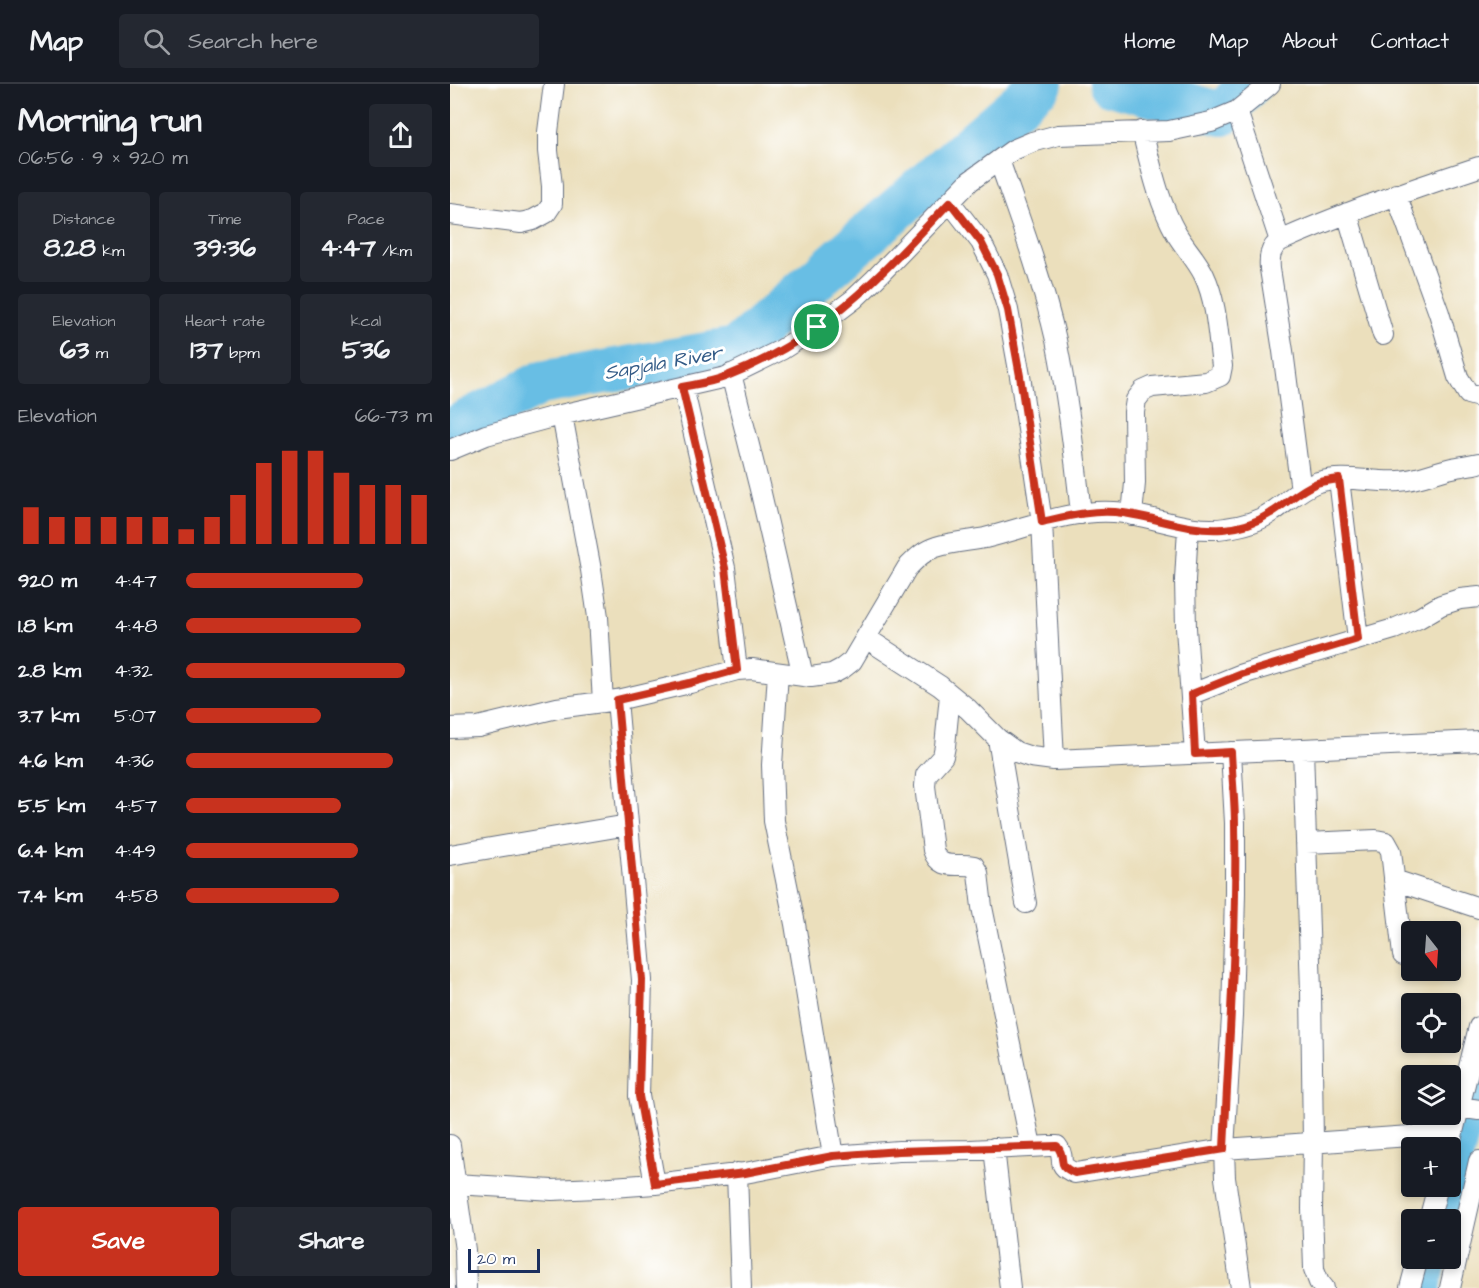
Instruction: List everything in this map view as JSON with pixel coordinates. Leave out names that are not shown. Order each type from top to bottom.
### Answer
[{"type":"street","points":[[450,214],[521,223],[546,213],[552,204],[548,132],[554,84]]},
{"type":"street","points":[[450,450],[486,435],[731,374],[781,350],[854,299],[970,181],[1013,150],[1058,135],[1169,131],[1211,122],[1237,111],[1270,84]]},
{"type":"street","points":[[1237,111],[1280,241]]},
{"type":"street","points":[[1132,515],[1135,483],[1134,412],[1136,400],[1143,391],[1152,387],[1206,382],[1220,376],[1222,366],[1213,302],[1204,275],[1177,235],[1165,212],[1142,131]]},
{"type":"street","points":[[999,160],[1036,265],[1056,340],[1074,445],[1081,514]]},
{"type":"street","points":[[1301,491],[1270,269],[1271,250],[1280,241],[1347,213],[1396,194],[1479,167]]},
{"type":"street","points":[[1396,194],[1439,313],[1458,377],[1468,394],[1479,397]]},
{"type":"street","points":[[950,202],[981,242],[997,274],[1008,310],[1042,522],[1054,760]]},
{"type":"street","points":[[1347,213],[1383,335]]},
{"type":"street","points":[[731,374],[803,676]]},
{"type":"street","points":[[682,387],[725,568],[737,670]]},
{"type":"street","points":[[562,415],[594,589],[628,825],[642,980],[639,1096],[655,1184]]},
{"type":"street","points":[[450,729],[478,727],[556,708],[610,701],[737,670],[752,669],[811,677],[832,674],[852,661],[908,568],[919,555],[935,547],[1081,514],[1113,512],[1188,528],[1223,529],[1250,524],[1270,514],[1301,491],[1318,483],[1339,479],[1400,481],[1479,463]]},
{"type":"street","points":[[1339,479],[1358,639]]},
{"type":"street","points":[[1188,528],[1186,628],[1195,754]]},
{"type":"street","points":[[1192,694],[1242,674],[1402,625],[1441,605],[1460,599],[1479,597]]},
{"type":"street","points":[[866,638],[940,686],[968,709],[998,739],[1016,752],[1031,757],[1054,760],[1479,741]]},
{"type":"street","points":[[778,673],[772,765],[774,821],[795,924],[833,1156]]},
{"type":"street","points":[[950,694],[943,756],[926,775],[925,786],[933,850],[940,862],[948,865],[974,866],[978,873],[982,907],[1031,1146]]},
{"type":"street","points":[[998,739],[1026,903]]},
{"type":"street","points":[[1303,749],[1311,1003],[1314,1269],[1324,1288]]},
{"type":"street","points":[[1231,752],[1235,823],[1235,892],[1232,1016],[1224,1149],[1225,1178],[1241,1288]]},
{"type":"street","points":[[450,855],[628,825]]},
{"type":"street","points":[[1306,843],[1376,840],[1386,842],[1391,851],[1401,938]]},
{"type":"street","points":[[1394,880],[1479,908]]},
{"type":"street","points":[[1453,1137],[1469,1108],[1479,1027]]},
{"type":"street","points":[[454,1184],[552,1190],[655,1184],[737,1173],[833,1156],[1031,1146],[1057,1146],[1061,1152],[1062,1165],[1075,1173],[1224,1149],[1313,1142],[1401,1141]]},
{"type":"street","points":[[450,1145],[465,1250],[466,1288]]},
{"type":"street","points":[[994,1149],[1010,1288]]},
{"type":"street","points":[[1450,1288],[1479,1161]]},
{"type":"street","points":[[737,1173],[741,1288]]},
{"type":"street","points":[[1410,1288],[1415,1269]]},
{"type":"waterway","name":"Sapjala River","points":[[450,430],[541,383],[736,349],[1041,84]]},
{"type":"waterway","name":"Sapjala River","points":[[1110,84],[1222,114],[1250,84]]},
{"type":"waterway","points":[[1448,1209],[1479,1084]]},
{"type":"waterway","points":[[1428,1288],[1432,1269]]},
{"type":"route","points":[[950,202],[981,242],[997,274],[1008,310],[1042,522],[1081,514],[1113,512],[1188,528],[1223,529],[1250,524],[1270,514],[1301,491],[1318,483],[1339,479],[1358,639],[1242,674],[1192,694],[1195,754],[1231,752],[1235,823],[1235,892],[1232,1016],[1224,1149],[1075,1173],[1062,1165],[1061,1152],[1057,1146],[899,1151],[833,1156],[745,1173],[655,1184],[639,1096],[642,980],[617,700],[737,670],[725,568],[682,387],[726,377],[781,350],[817,327],[854,299],[950,202]]}]
